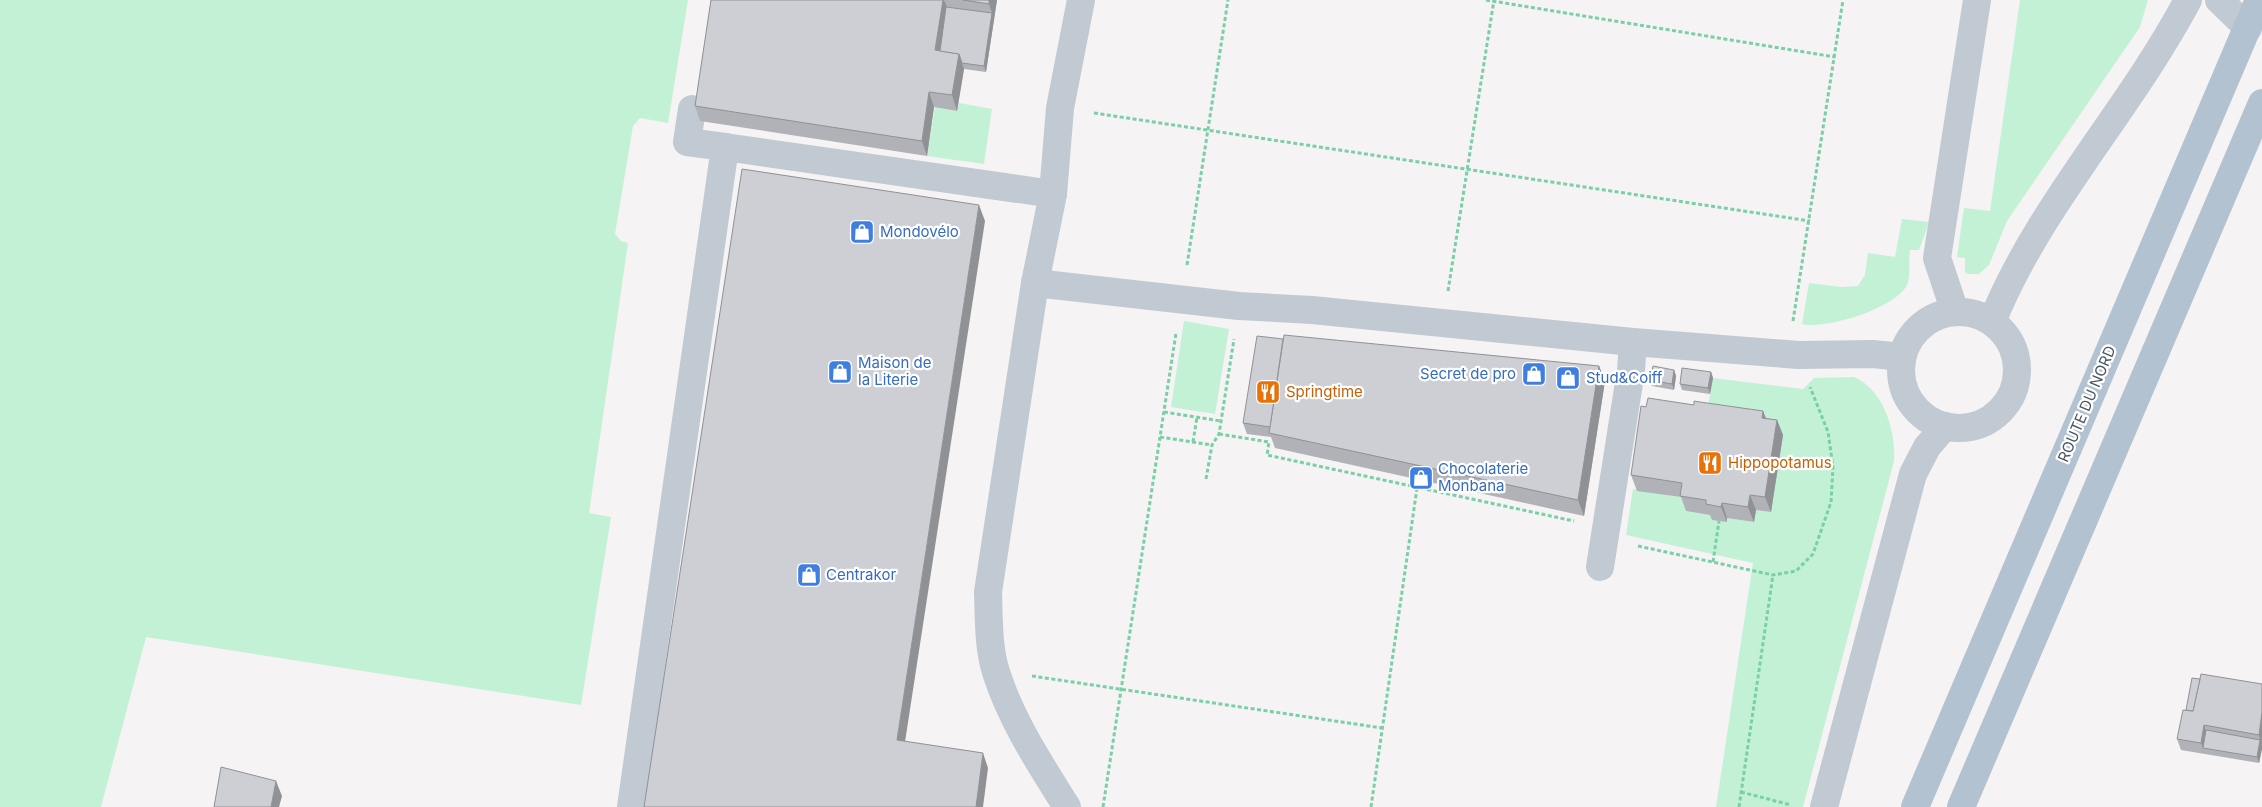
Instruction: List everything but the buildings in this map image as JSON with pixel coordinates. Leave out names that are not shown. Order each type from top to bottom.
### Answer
[{"type":"main road","name":"ROUTE DU NORD","points":[[1916,807],[2259,0]]},
{"type":"main road","points":[[1961,807],[2262,103]]},
{"type":"lane","points":[[1067,807],[1013,716],[995,670],[990,634],[988,592],[1035,283],[1052,194],[1060,108],[1081,0]]},
{"type":"lane","points":[[1955,312],[1937,258],[1977,0]]},
{"type":"lane","points":[[1992,322],[2003,294],[2030,243],[2119,114],[2164,44],[2188,0]]},
{"type":"lane","points":[[2219,0],[2248,28]]},
{"type":"lane","points":[[692,109],[687,142],[1052,194]]},
{"type":"lane","points":[[631,807],[725,146]]},
{"type":"lane","points":[[1035,283],[1182,298],[1239,306],[1312,310],[1633,342],[1799,355],[1874,354],[1902,356]]},
{"type":"lane","points":[[1955,312],[1975,314],[1992,322],[2004,333],[2012,347],[2016,362],[2016,378],[2012,394],[1992,417],[1977,425],[1962,428],[1945,426],[1925,417],[1910,400],[1901,379],[1902,356],[1909,339],[1921,325],[1937,316],[1955,312]]},
{"type":"lane","points":[[1600,567],[1631,370],[1633,342]]},
{"type":"lane","points":[[1824,807],[1913,474],[1927,447],[1945,426]]},
{"type":"path","points":[[1103,807],[1228,0]]},
{"type":"path","points":[[1486,0],[1835,57]]},
{"type":"path","points":[[1449,324],[1447,301],[1493,0]]},
{"type":"path","points":[[1219,434],[1269,442],[1267,455],[1586,524],[1625,543],[1773,575],[1796,571],[1813,554],[1831,502],[1833,467],[1828,432],[1806,381],[1792,330],[1843,0]]},
{"type":"path","points":[[1060,108],[1810,221]]},
{"type":"path","points":[[1206,479],[1212,445],[1219,434],[1239,306]]},
{"type":"path","points":[[1234,340],[1243,341]]},
{"type":"path","points":[[1225,355],[1232,356]]},
{"type":"path","points":[[1192,416],[1193,410]]},
{"type":"path","points":[[1164,412],[1221,421]]},
{"type":"path","points":[[1193,442],[1197,417]]},
{"type":"path","points":[[1160,437],[1212,445]]},
{"type":"path","points":[[1371,807],[1416,488]]},
{"type":"path","points":[[1713,562],[1719,520]]},
{"type":"path","points":[[1739,807],[1773,575]]},
{"type":"path","points":[[995,670],[1382,728]]},
{"type":"path","points":[[1741,792],[1792,805]]},
{"type":"green space","points":[[0,0],[688,0],[668,123],[640,118],[633,126],[615,234],[621,241],[628,243],[589,513],[611,517],[581,705],[146,637],[101,807],[0,807]]},
{"type":"green space","points":[[2020,0],[2148,0],[2140,27],[2007,221],[1989,265],[1979,274],[1968,274],[1965,272],[1965,258],[1957,257],[1964,208],[1990,211]]},
{"type":"green space","points":[[959,103],[992,109],[984,164],[927,156],[935,107],[957,111]]},
{"type":"green space","points":[[1902,219],[1929,222],[1919,250],[1910,250],[1908,281],[1900,294],[1875,309],[1843,320],[1827,324],[1802,324],[1809,283],[1841,287],[1858,286],[1865,275],[1868,253],[1895,257]]},
{"type":"green space","points":[[1184,321],[1229,329],[1215,414],[1171,407]]},
{"type":"green space","points":[[1854,377],[1873,391],[1886,413],[1893,437],[1894,461],[1803,807],[1716,807],[1753,563],[1626,535],[1633,489],[1688,498],[1686,511],[1754,522],[1706,417],[1713,378],[1803,389],[1814,378]]},
{"type":"place","name":"Mondovélo","points":[[862,232]]},
{"type":"place","name":"Maison de la Literie","points":[[840,372]]},
{"type":"place","name":"Secret de pro","points":[[1534,374]]},
{"type":"place","name":"Stud&Coiff","points":[[1568,378]]},
{"type":"place","name":"Springtime","points":[[1268,392]]},
{"type":"place","name":"Hippopotamus","points":[[1710,463]]},
{"type":"place","name":"Chocolaterie Monbana","points":[[1421,478]]},
{"type":"place","name":"Centrakor","points":[[809,575]]}]
